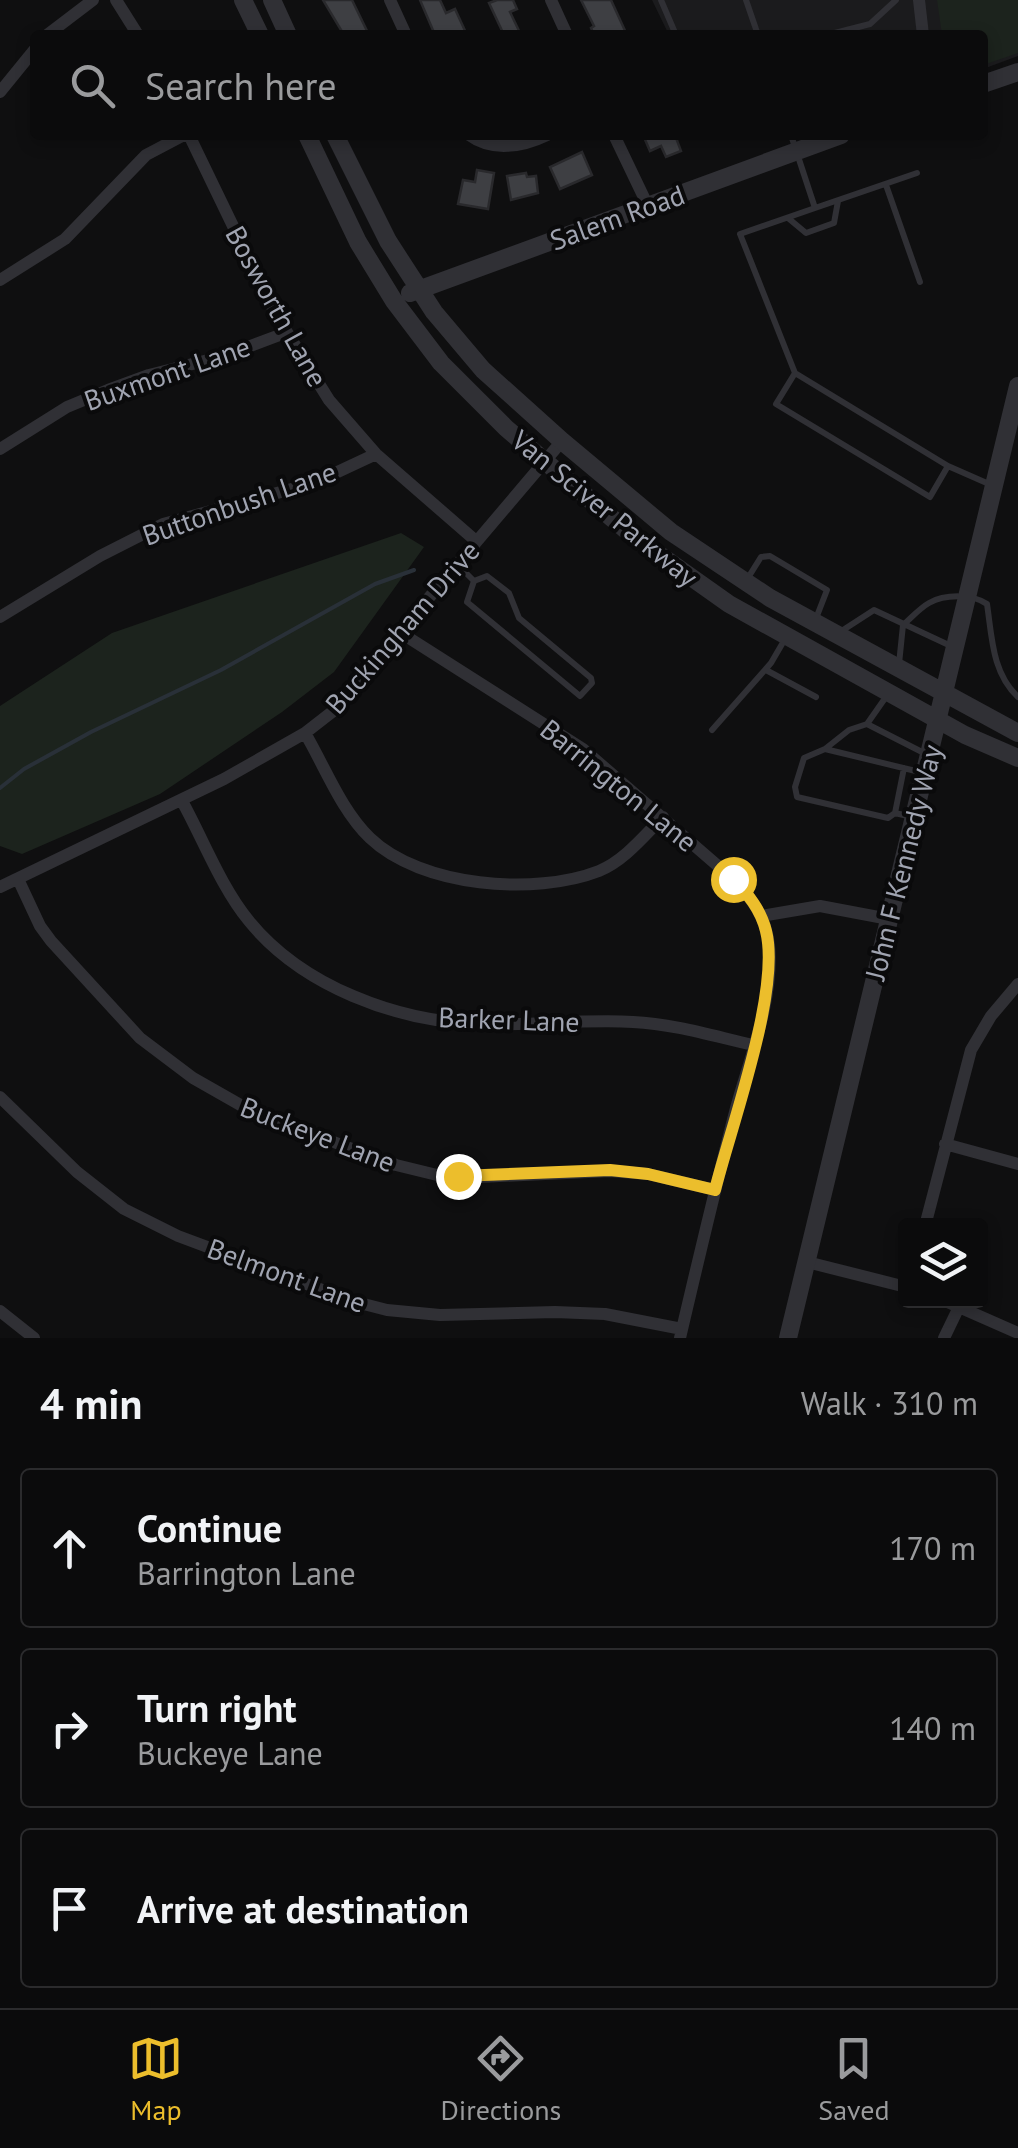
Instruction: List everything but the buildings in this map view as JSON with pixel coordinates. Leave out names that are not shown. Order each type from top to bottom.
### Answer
[{"type":"street","points":[[54,30],[93,0]]},
{"type":"street","points":[[116,0],[135,30]]},
{"type":"street","points":[[244,0],[258,30]]},
{"type":"street","points":[[272,0],[286,30]]},
{"type":"street","points":[[390,0],[404,30]]},
{"type":"street","points":[[551,0],[566,30]]},
{"type":"street","points":[[919,0],[923,30]]},
{"type":"street","points":[[0,92],[30,54]]},
{"type":"street","points":[[988,82],[1014,74]]},
{"type":"street","points":[[0,280],[65,238],[146,155],[176,140]]},
{"type":"street","name":"Bosworth Lane","points":[[189,140],[285,332],[329,400],[376,454],[476,542]]},
{"type":"street","name":"Van Sciver Parkway","points":[[310,140],[358,242],[394,301],[441,363],[544,460],[679,570],[786,638],[938,720],[1018,758]]},
{"type":"street","name":"Van Sciver Parkway","points":[[338,140],[388,241],[434,312],[484,370],[562,441],[671,532],[745,582],[814,624],[1018,734]]},
{"type":"street","points":[[476,140],[523,146],[536,140]]},
{"type":"street","points":[[616,140],[648,206]]},
{"type":"street","name":"Salem Road","points":[[394,301],[419,288],[648,206],[794,143]]},
{"type":"street","name":"Buxmont Lane","points":[[0,449],[67,407],[150,375],[224,356],[285,332]]},
{"type":"street","name":"John F Kennedy Way","points":[[788,1338],[1018,386]]},
{"type":"street","name":"Buckingham Drive","points":[[0,887],[182,800],[305,732],[332,712],[562,441]]},
{"type":"street","name":"Buttonbush Lane","points":[[0,617],[152,528],[208,509],[314,483],[376,454]]},
{"type":"street","name":"Barrington Lane","points":[[398,631],[583,749],[748,894],[761,916]]},
{"type":"street","points":[[305,732],[347,807],[370,838],[400,860],[446,876],[508,884],[571,880],[615,863],[663,816]]},
{"type":"street","name":"Barker Lane","points":[[182,800],[246,918],[287,959],[339,989],[378,1004],[457,1022],[631,1022],[691,1029],[753,1045]]},
{"type":"street","name":"Buckeye Lane","points":[[18,879],[50,941],[140,1038],[192,1078],[252,1110],[416,1171],[480,1177],[610,1170],[648,1174],[715,1190]]},
{"type":"street","points":[[681,1334],[765,1004],[769,950],[761,916],[820,906],[889,918]]},
{"type":"street","points":[[927,1218],[971,1050],[991,1016],[1017,987]]},
{"type":"street","name":"Belmont Lane","points":[[0,1097],[77,1172],[124,1209],[178,1236],[352,1302],[440,1315],[605,1314],[681,1334]]},
{"type":"street","points":[[945,1144],[1018,1164]]},
{"type":"street","points":[[808,1262],[898,1284]]},
{"type":"street","points":[[944,1338],[958,1309],[1018,1333]]},
{"type":"street","points":[[0,1311],[34,1338]]},
{"type":"lane","points":[[660,0],[674,30]]},
{"type":"lane","points":[[746,0],[756,30]]},
{"type":"lane","points":[[847,30],[870,24],[896,0]]},
{"type":"lane","points":[[794,143],[815,208]]},
{"type":"lane","points":[[917,173],[740,234],[794,373],[948,466],[994,486]]},
{"type":"lane","points":[[886,185],[920,282]]},
{"type":"lane","points":[[787,218],[806,233],[834,224],[838,202]]},
{"type":"lane","points":[[794,373],[776,404],[930,498],[948,466]]},
{"type":"lane","points":[[745,582],[761,557],[770,556],[827,590],[814,624]]},
{"type":"lane","points":[[456,564],[474,581]]},
{"type":"lane","points":[[487,576],[509,593],[519,618],[591,678],[592,683],[580,696],[468,602],[474,581],[487,576]]},
{"type":"lane","points":[[898,670],[902,625],[931,601],[967,596],[986,604],[992,652],[1018,697]]},
{"type":"lane","points":[[835,635],[874,610],[955,647]]},
{"type":"lane","points":[[712,730],[766,670],[786,638]]},
{"type":"lane","points":[[766,670],[816,697]]},
{"type":"lane","points":[[888,694],[867,724],[849,730],[825,749],[804,758],[796,797],[888,818],[895,813],[904,768]]},
{"type":"lane","points":[[867,724],[928,764]]},
{"type":"lane","points":[[825,749],[904,768],[928,764]]},
{"type":"lane","points":[[895,813],[915,818]]},
{"type":"shaded area","points":[[652,0],[1018,0],[1018,56],[988,67],[988,30],[667,30]]},
{"type":"shaded area","points":[[937,0],[1018,0],[1018,53],[988,63],[988,30],[941,30]]},
{"type":"shaded area","points":[[401,533],[424,547],[334,672],[160,794],[22,854],[0,846],[0,706],[112,633]]},
{"type":"waterway","points":[[0,788],[24,769],[91,732],[221,670],[375,584],[414,570]]},
{"type":"route","points":[[458,1176],[610,1170],[648,1174],[715,1190],[765,1004],[769,950],[759,911],[733,879]]}]
